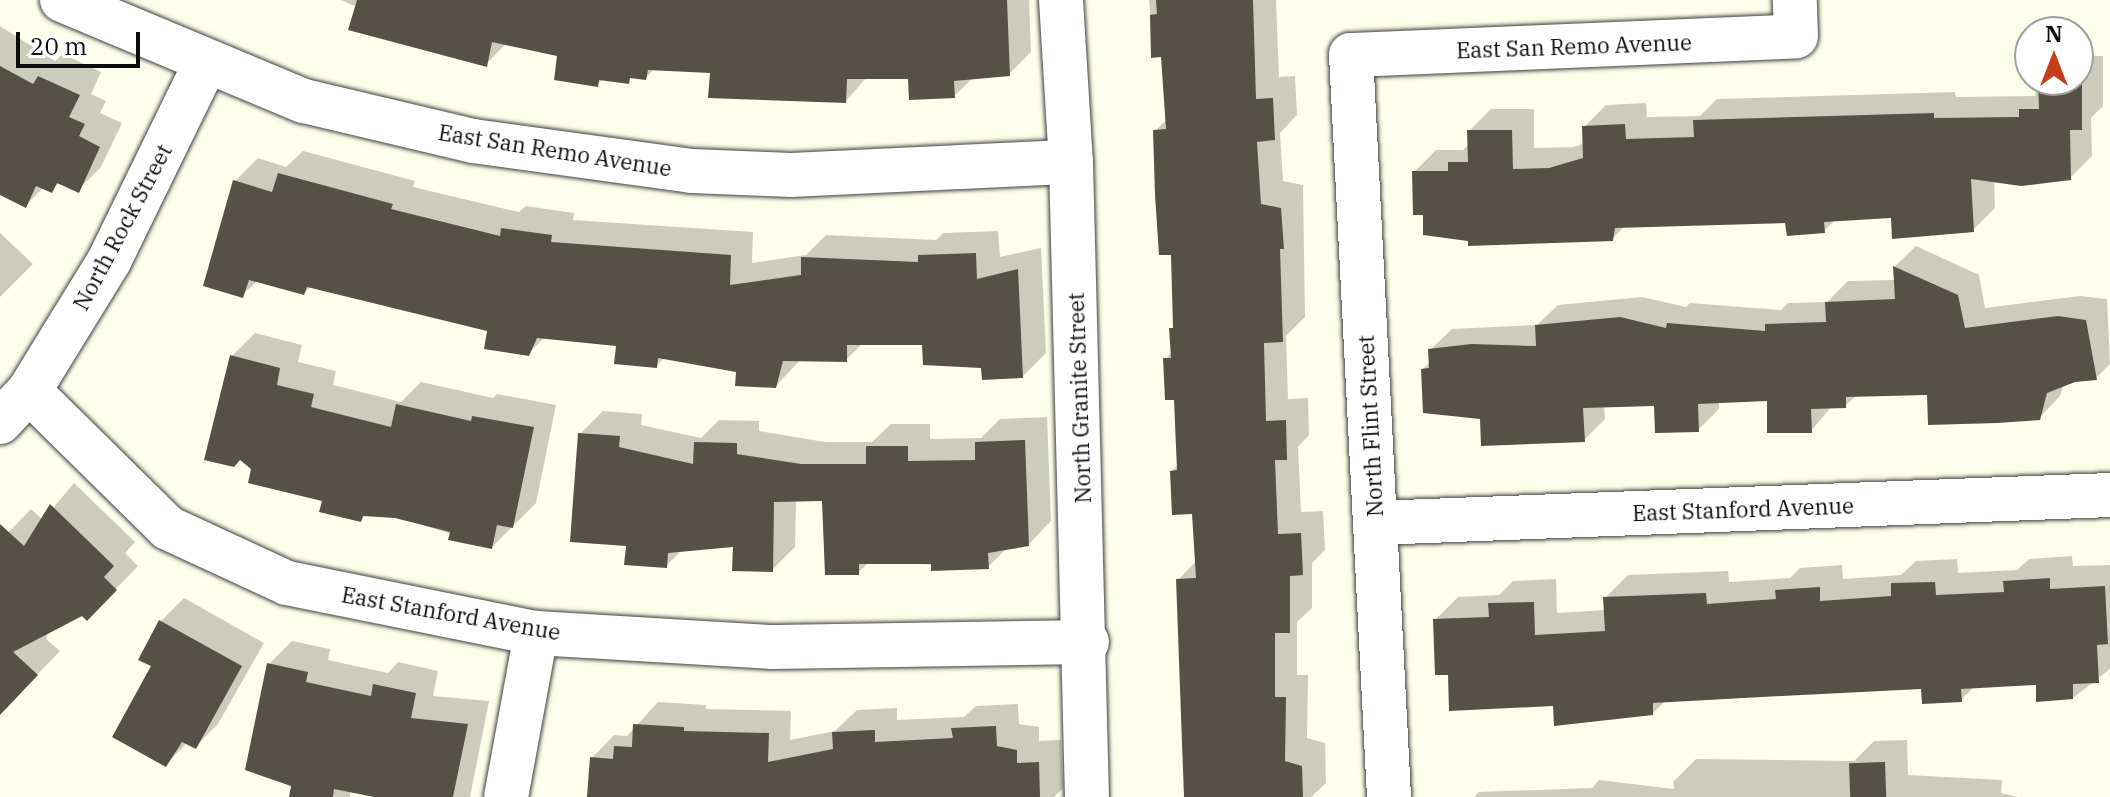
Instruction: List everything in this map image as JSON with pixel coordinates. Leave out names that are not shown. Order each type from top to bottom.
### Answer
[{"type":"street","name":"East San Remo Avenue","points":[[62,0],[205,64],[304,101],[378,121],[473,141],[677,169],[791,175],[1071,162]]},
{"type":"street","name":"North Granite Street","points":[[1061,0],[1071,162],[1087,642],[1087,797]]},
{"type":"street","name":"East San Remo Avenue","points":[[1351,55],[1796,18]]},
{"type":"street","name":"North Flint Street","points":[[1351,55],[1389,797]]},
{"type":"street","name":"North Rock Street","points":[[14,406],[109,261],[205,64]]},
{"type":"street","name":"East Stanford Avenue","points":[[14,406],[168,528],[287,583],[536,633],[774,647],[1087,642]]},
{"type":"street","name":"East Stanford Avenue","points":[[1375,523],[2110,495]]},
{"type":"street","points":[[506,797],[536,633]]},
{"type":"building","points":[[357,0],[1007,0],[1010,76],[954,81],[955,98],[909,100],[908,79],[847,79],[846,103],[708,98],[710,73],[648,70],[646,80],[630,78],[629,84],[599,80],[598,87],[554,80],[557,56],[492,42],[487,67],[348,30]]},
{"type":"building","points":[[1156,0],[1253,0],[1256,99],[1273,98],[1275,140],[1257,142],[1261,204],[1281,208],[1283,342],[1264,343],[1266,421],[1286,420],[1287,460],[1275,460],[1278,534],[1301,533],[1303,575],[1290,576],[1290,633],[1275,633],[1275,697],[1286,697],[1285,761],[1302,766],[1303,797],[1184,797],[1176,579],[1196,578],[1192,514],[1172,515],[1170,471],[1177,470],[1174,400],[1165,400],[1163,358],[1171,358],[1171,255],[1159,255],[1155,195],[1153,130],[1166,129],[1161,57],[1151,58],[1150,15],[1157,14]]},
{"type":"building","points":[[0,66],[33,84],[38,76],[80,95],[69,117],[85,124],[79,136],[100,147],[79,193],[57,183],[52,193],[36,186],[26,208],[0,195]]},
{"type":"building","points":[[2039,96],[2082,96],[2082,130],[2070,130],[2071,180],[2021,186],[1971,179],[1974,232],[1892,239],[1891,218],[1824,222],[1825,233],[1787,236],[1785,223],[1615,228],[1613,241],[1468,246],[1468,241],[1423,235],[1423,215],[1413,215],[1412,171],[1448,171],[1448,162],[1468,162],[1467,130],[1512,130],[1513,169],[1549,168],[1583,158],[1582,126],[1625,124],[1626,139],[1694,137],[1693,120],[1934,113],[1934,118],[2019,117],[2019,109],[2039,109]]},
{"type":"building","points":[[278,173],[393,204],[391,209],[500,236],[501,228],[552,235],[551,242],[731,255],[730,285],[801,275],[801,257],[918,262],[918,255],[976,253],[977,279],[1018,269],[1023,378],[982,380],[981,368],[923,365],[922,345],[847,345],[847,362],[783,361],[776,388],[735,386],[736,372],[658,358],[657,368],[614,364],[616,346],[537,338],[529,356],[484,349],[487,331],[307,287],[304,295],[249,280],[243,298],[203,286],[233,180],[272,192]]},
{"type":"building","points":[[1893,266],[1958,295],[1965,328],[2058,316],[2086,320],[2097,380],[2075,382],[2047,393],[2040,420],[1997,423],[1928,425],[1927,395],[1846,397],[1846,408],[1811,409],[1812,433],[1767,433],[1767,401],[1698,404],[1699,432],[1655,433],[1654,406],[1583,408],[1585,442],[1481,446],[1480,419],[1423,413],[1421,369],[1429,368],[1428,349],[1471,344],[1536,346],[1535,325],[1620,317],[1666,328],[1667,323],[1765,331],[1765,324],[1826,322],[1825,302],[1895,299]]},
{"type":"building","points":[[230,355],[280,368],[277,385],[314,394],[311,407],[391,427],[396,404],[471,421],[472,416],[534,427],[513,528],[497,525],[492,549],[448,540],[450,532],[395,518],[363,516],[361,522],[319,512],[322,501],[248,483],[251,469],[240,460],[234,467],[204,460]]},
{"type":"building","points":[[578,433],[620,436],[619,447],[693,464],[694,442],[737,443],[737,454],[801,464],[866,464],[866,446],[908,446],[908,461],[975,460],[975,442],[1025,440],[1029,546],[988,553],[989,569],[931,571],[931,564],[859,564],[859,575],[825,575],[822,501],[774,502],[773,572],[732,571],[733,547],[668,553],[667,568],[624,565],[626,546],[570,542]]},
{"type":"building","points":[[50,504],[114,566],[104,577],[117,590],[87,621],[82,616],[13,652],[38,675],[0,715],[0,524],[24,546]]},
{"type":"building","points":[[2050,578],[2050,589],[2105,586],[2108,644],[2097,645],[2099,683],[2073,684],[2073,699],[2036,702],[2036,685],[1961,689],[1962,702],[1922,704],[1921,689],[1782,696],[1653,703],[1653,715],[1554,726],[1553,706],[1449,711],[1448,675],[1435,675],[1433,619],[1489,617],[1488,603],[1534,602],[1535,635],[1605,631],[1603,597],[1706,593],[1707,604],[1776,599],[1775,590],[1820,587],[1820,601],[1891,596],[1891,583],[1935,582],[1936,595],[2004,592],[2003,581]]},
{"type":"building","points":[[159,620],[242,666],[196,749],[182,742],[166,767],[112,737],[151,666],[138,660]]},
{"type":"building","points":[[267,663],[308,672],[306,682],[371,696],[373,684],[416,693],[411,718],[468,724],[453,797],[374,797],[334,789],[333,797],[289,797],[291,786],[245,770]]},
{"type":"building","points":[[633,724],[684,727],[684,731],[769,733],[768,762],[833,749],[832,732],[875,730],[875,742],[953,738],[951,728],[996,726],[997,746],[1017,750],[1017,763],[1039,762],[1040,797],[587,797],[590,757],[613,759],[614,746],[632,747]]},
{"type":"building","points":[[1885,762],[1886,797],[1850,797],[1849,763]]}]
